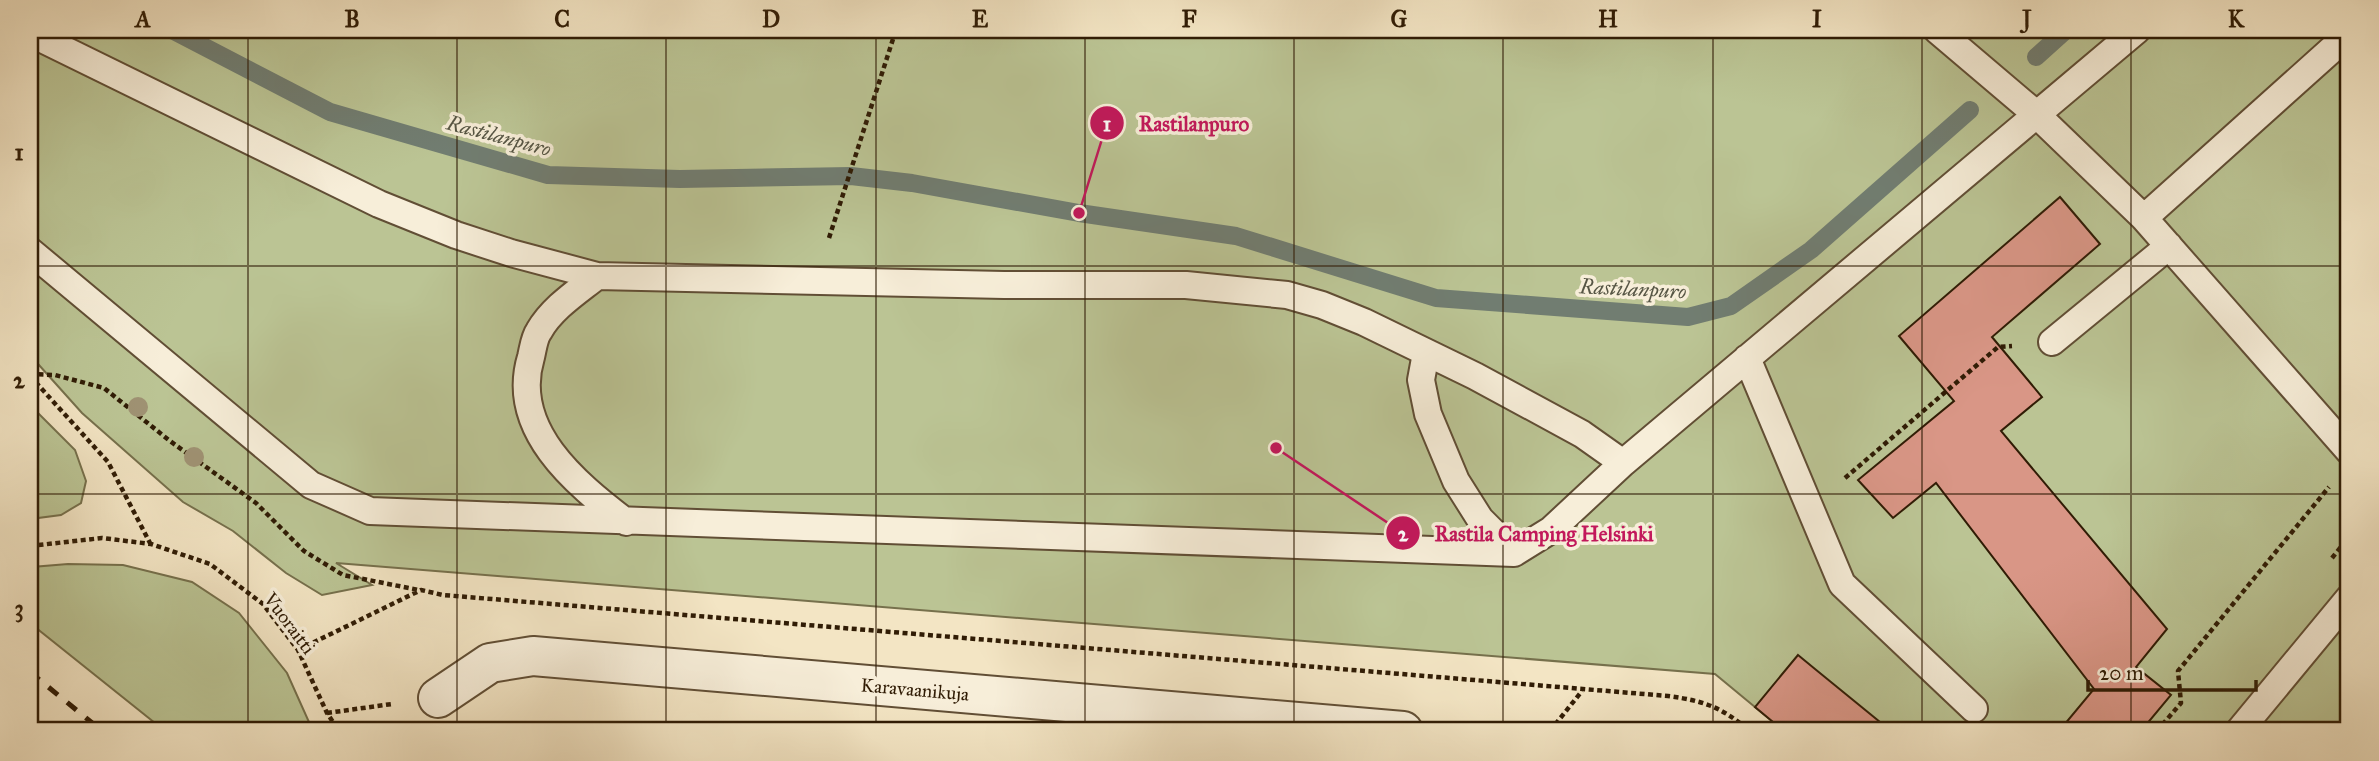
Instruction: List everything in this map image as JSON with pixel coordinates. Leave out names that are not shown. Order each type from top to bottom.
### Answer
[{"type":"street","name":"Karavaanikuja","points":[[438,698],[490,663],[533,656],[1403,731]]},
{"type":"lane","points":[[1937,30],[2036,114],[2144,218],[2349,451]]},
{"type":"lane","points":[[30,251],[311,485],[370,510],[626,522],[1514,552],[1551,530],[1623,463],[2137,30]]},
{"type":"lane","points":[[30,33],[379,204],[500,250],[597,276],[1186,285],[1287,295],[1364,321],[1475,376],[1582,434],[1623,463]]},
{"type":"lane","points":[[2144,218],[2349,34]]},
{"type":"lane","points":[[2052,342],[2169,246]]},
{"type":"lane","points":[[597,276],[562,303],[538,331],[527,368],[528,408],[541,439],[581,487],[626,522]]},
{"type":"lane","points":[[1426,353],[1421,380],[1428,414],[1456,481],[1480,519],[1514,552]]},
{"type":"lane","points":[[1747,358],[1842,584],[1974,709]]},
{"type":"lane","points":[[2239,731],[2349,598]]},
{"type":"path","points":[[843,198],[894,36]]},
{"type":"path","points":[[1839,484],[1998,347],[2052,342]]},
{"type":"path","points":[[30,375],[108,462],[151,544]]},
{"type":"path","points":[[30,375],[55,375],[104,388],[170,441],[256,503],[304,551],[343,575],[421,590]]},
{"type":"path","points":[[2157,731],[2181,703],[2178,671],[2332,483]]},
{"type":"path","name":"Vuoraitti","points":[[30,546],[102,538],[151,544],[210,564],[263,604],[298,650],[327,713],[340,731]]},
{"type":"path","points":[[1550,731],[1582,690]]},
{"type":"path","points":[[327,713],[438,698]]},
{"type":"green space","points":[[30,30],[2349,30],[2349,731],[1784,731],[1715,674],[336,563],[372,585],[322,595],[286,573],[233,531],[183,502],[82,413],[30,355]]},
{"type":"green space","points":[[30,405],[75,450],[86,481],[81,503],[61,515],[30,519]]},
{"type":"green space","points":[[68,564],[123,565],[192,582],[239,613],[287,673],[313,731],[165,731],[30,623],[32,567]]},
{"type":"building","points":[[2060,197],[2100,244],[1992,337],[2042,397],[2001,431],[2167,629],[2136,667],[2171,695],[2141,731],[2059,731],[2094,689],[1936,483],[1893,518],[1858,480],[1954,401],[1899,336]]},
{"type":"building","points":[[1798,655],[1891,731],[1784,731],[1755,707]]},
{"type":"waterway","name":"Rastilanpuro","points":[[172,30],[330,112],[548,175],[680,179],[851,176],[912,183],[1079,213],[1236,236],[1436,298],[1688,317],[1731,306],[1811,250],[1970,110]]},
{"type":"waterway","points":[[2036,57],[2066,30]]},
{"type":"railway","points":[[30,672],[102,731]]},
{"type":"place","name":"Rastilanpuro","points":[[1079,213]]},
{"type":"place","name":"Rastila Camping Helsinki","points":[[1276,448]]}]
